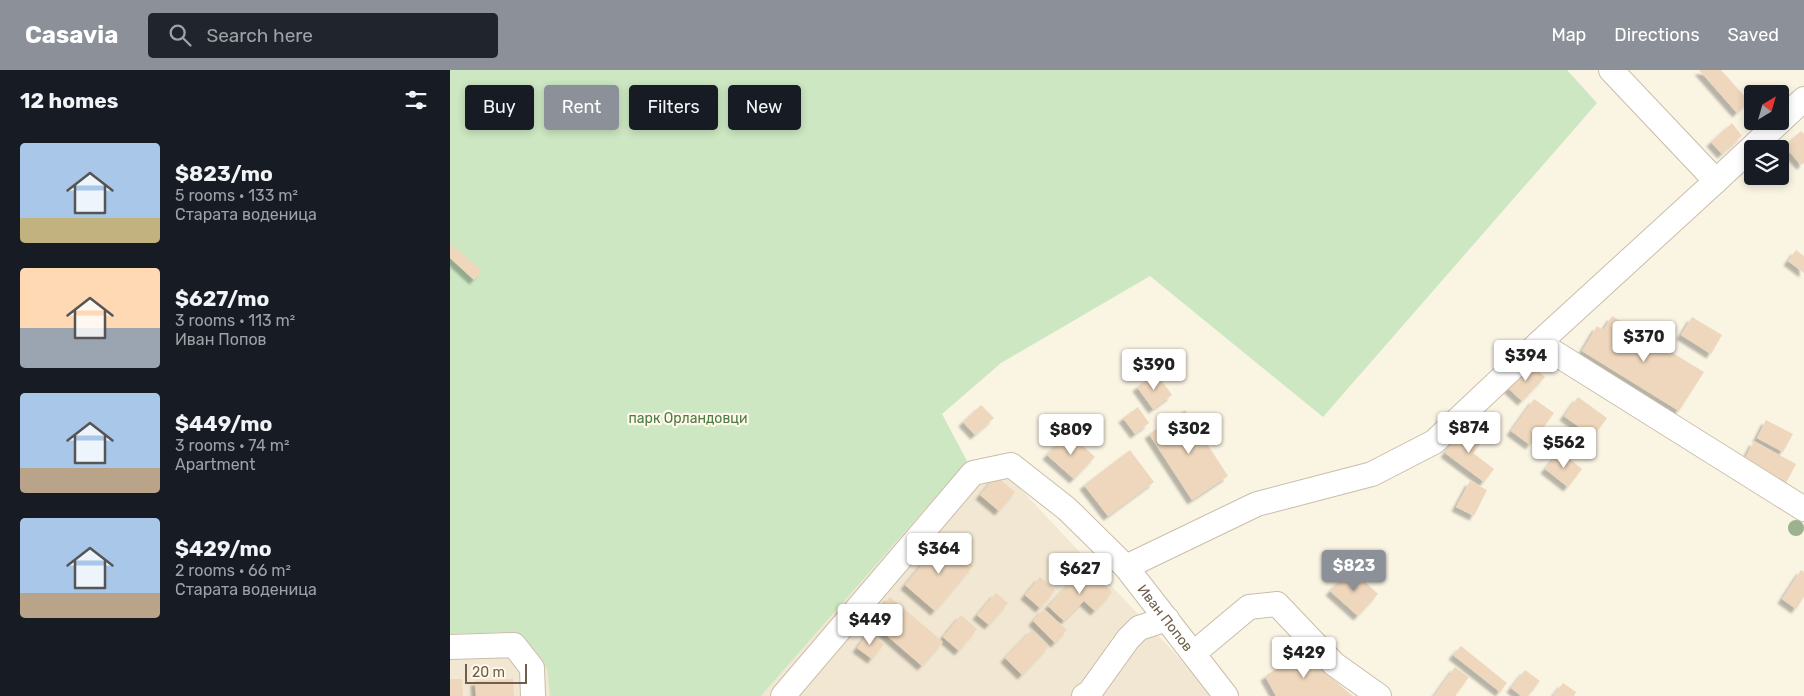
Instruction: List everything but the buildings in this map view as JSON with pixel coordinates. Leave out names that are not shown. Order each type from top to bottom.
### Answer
[{"type":"street","points":[[1611,70],[1716,181]]},
{"type":"street","points":[[1126,567],[1257,504],[1372,474],[1434,442],[1804,99]]},
{"type":"street","points":[[1539,343],[1804,509]]},
{"type":"street","name":"Иван Попов","points":[[783,696],[973,474],[1011,465],[1067,509],[1126,567],[1226,696]]},
{"type":"street","points":[[1194,654],[1249,607],[1277,604],[1334,664],[1379,696]]},
{"type":"street","points":[[1084,696],[1090,692],[1128,639],[1139,628],[1167,619]]},
{"type":"street","points":[[450,647],[514,645],[532,668],[534,696]]},
{"type":"shaded area","points":[[967,461],[1012,480],[1215,696],[761,696]]},
{"type":"shaded area","points":[[517,632],[547,669],[550,696],[450,696],[450,634]]},
{"type":"green space","name":"парк Орландовци","points":[[450,70],[1567,70],[1597,103],[1323,417],[1150,276],[1001,363],[942,414],[967,461],[761,696],[550,696],[547,669],[517,632],[450,634]]}]
